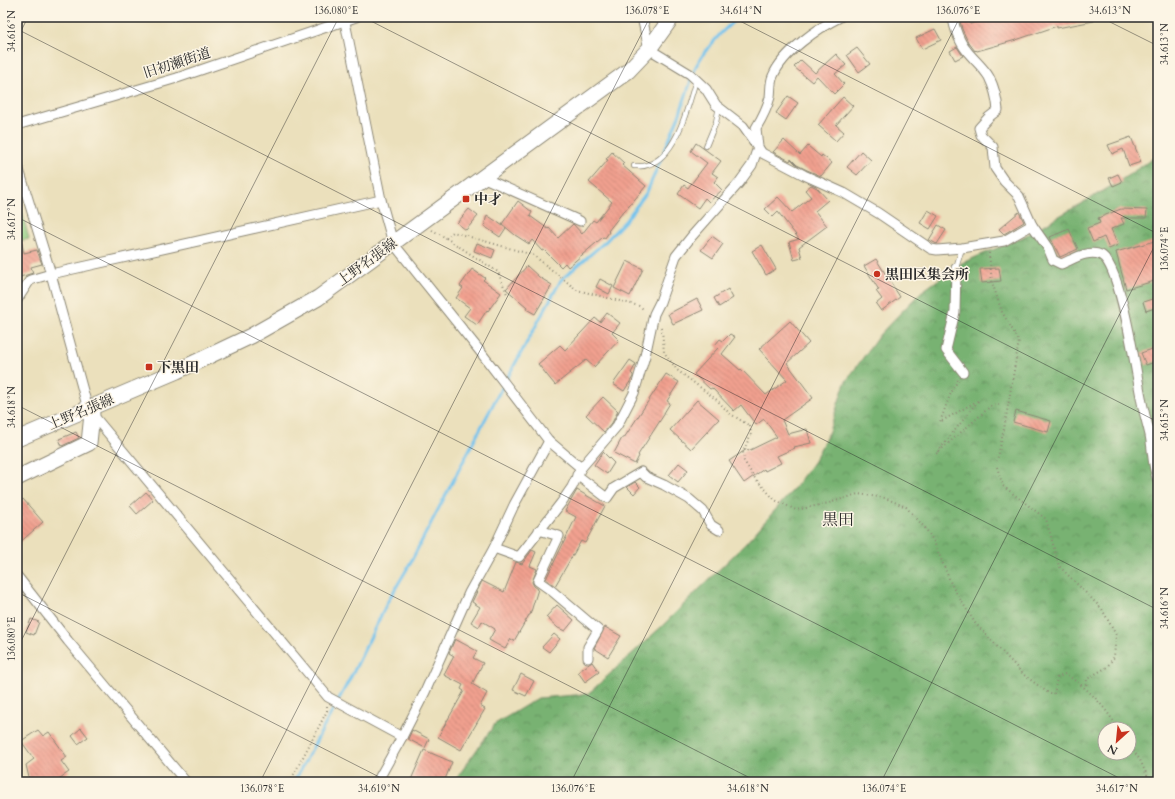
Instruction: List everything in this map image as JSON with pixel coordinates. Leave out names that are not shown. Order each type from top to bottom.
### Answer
[{"type":"main road","name":"上野名張線","points":[[17,439],[90,411],[177,371],[251,336],[318,298],[628,71],[649,49],[672,17]]},
{"type":"main road","points":[[17,478],[89,443],[90,411]]},
{"type":"street","name":"旧初瀬街道","points":[[17,125],[177,78],[344,19],[356,17]]},
{"type":"street","points":[[642,17],[649,49],[693,77],[706,89],[716,105],[743,126],[762,153],[844,193],[878,213],[931,249],[962,248],[1004,241],[1032,225]]},
{"type":"street","points":[[494,548],[520,557],[561,503],[572,487],[579,472],[617,426],[634,393],[645,356],[654,314],[660,302],[676,256],[739,184],[752,165],[758,147],[756,128],[766,111],[773,76],[782,61],[803,41],[831,21],[840,17]]},
{"type":"street","points":[[953,17],[954,26],[966,50],[977,61],[989,77],[997,99],[998,110],[979,128],[981,135],[993,148],[995,168],[1004,182],[1019,196],[1032,225],[1048,248],[1053,260],[1061,264],[1093,253],[1101,255],[1106,259],[1111,267],[1132,342],[1141,398],[1150,437],[1153,467],[1158,480]]},
{"type":"street","points":[[344,19],[381,200],[393,244],[549,441],[607,498],[614,488],[641,472],[646,477],[689,499],[703,511],[711,525],[719,530]]},
{"type":"street","points":[[17,163],[51,274],[90,411],[328,697],[402,737]]},
{"type":"street","points":[[482,177],[580,220]]},
{"type":"street","points":[[18,297],[30,280],[51,274],[381,200]]},
{"type":"street","points":[[956,268],[955,312],[946,350],[963,372]]},
{"type":"street","points":[[377,782],[425,692],[469,593],[549,441]]},
{"type":"street","points":[[539,530],[560,536],[538,581],[598,630],[588,647],[588,658]]},
{"type":"street","points":[[17,576],[68,641],[186,782]]},
{"type":"lane","points":[[634,166],[646,166],[656,161],[668,151],[673,144],[693,77]]},
{"type":"lane","points":[[706,146],[716,122],[719,107]]},
{"type":"lane","points":[[956,268],[962,248]]},
{"type":"path","points":[[420,223],[498,272],[507,294]]},
{"type":"path","points":[[446,238],[453,232],[533,256],[577,290],[639,306],[654,314],[662,330],[664,352],[678,370],[717,400],[729,413],[750,426],[751,434],[743,452],[744,461],[754,477],[775,500],[796,510],[829,503],[858,494],[885,498],[906,507],[926,528],[934,542],[952,586],[975,623],[1024,675],[1051,694],[1054,694],[1057,678],[1065,674],[1086,688],[1104,707],[1114,721]]},
{"type":"path","points":[[988,244],[992,282],[1002,312],[1019,341],[997,462]]},
{"type":"path","points":[[963,372],[950,395],[940,422],[979,400],[936,454],[991,406],[999,405]]},
{"type":"path","points":[[996,467],[1003,486],[1046,519],[1059,566],[1102,609],[1116,635],[1114,657],[1107,667],[1087,679],[1086,688]]},
{"type":"path","points":[[290,782],[326,711],[328,697]]},
{"type":"path","points":[[1137,756],[1150,782]]},
{"type":"green space","points":[[1158,155],[1158,782],[454,782],[495,724],[538,698],[588,694],[660,628],[746,543],[792,491],[814,461],[828,434],[845,383],[880,334],[921,292],[962,263],[1023,237],[1115,184]]},
{"type":"green space","points":[[17,193],[29,239],[17,241]]},
{"type":"building","points":[[959,17],[967,17],[970,24],[993,17],[1093,17],[1094,21],[1057,28],[1057,26],[1016,40],[975,51],[968,42],[962,29]]},
{"type":"building","points":[[935,29],[941,40],[922,49],[916,38]]},
{"type":"building","points":[[957,47],[963,56],[955,60],[950,51]]},
{"type":"building","points":[[857,48],[870,64],[859,72],[847,55]]},
{"type":"building","points":[[836,54],[846,65],[835,74],[844,84],[834,94],[817,76],[812,82],[794,67],[801,60],[815,73]]},
{"type":"building","points":[[788,96],[798,103],[786,120],[776,113]]},
{"type":"building","points":[[843,97],[853,106],[836,125],[844,132],[836,141],[818,125]]},
{"type":"building","points":[[1131,137],[1141,162],[1129,166],[1123,149],[1112,154],[1108,145]]},
{"type":"building","points":[[784,140],[800,155],[808,146],[821,157],[822,155],[832,163],[821,176],[807,170],[797,165],[791,159],[790,161],[773,152]]},
{"type":"building","points":[[696,143],[721,161],[712,173],[718,177],[714,182],[722,190],[709,202],[705,198],[698,208],[678,194],[684,185],[688,188],[707,163],[691,151]]},
{"type":"building","points":[[861,151],[871,160],[857,175],[847,167]]},
{"type":"building","points":[[612,152],[624,163],[622,165],[646,186],[608,231],[609,232],[605,238],[603,237],[568,267],[565,263],[561,267],[544,250],[542,251],[532,240],[529,244],[502,224],[518,201],[532,212],[530,216],[548,229],[549,228],[558,238],[573,224],[582,234],[593,220],[596,222],[612,202],[589,182],[608,160],[606,159]]},
{"type":"building","points":[[1118,174],[1122,182],[1113,186],[1109,178]]},
{"type":"building","points":[[811,185],[817,188],[828,200],[815,211],[827,226],[799,247],[802,258],[794,260],[789,242],[799,239],[778,212],[773,217],[765,209],[778,197],[792,212],[811,197],[805,190]]},
{"type":"building","points":[[469,209],[478,216],[466,230],[457,223]]},
{"type":"building","points":[[1121,209],[1147,210],[1146,218],[1121,218],[1124,224],[1111,229],[1118,245],[1109,249],[1104,237],[1093,242],[1087,228],[1100,223],[1098,218]]},
{"type":"building","points":[[928,210],[938,216],[930,229],[920,223]]},
{"type":"building","points":[[1019,212],[1024,222],[1004,234],[999,229]]},
{"type":"building","points":[[487,215],[506,228],[500,237],[484,226]]},
{"type":"building","points":[[938,225],[946,230],[937,244],[929,240]]},
{"type":"building","points":[[1069,229],[1078,249],[1060,257],[1050,237]]},
{"type":"building","points":[[20,235],[24,253],[37,250],[42,264],[31,267],[33,273],[17,278],[17,236]]},
{"type":"building","points":[[712,236],[723,244],[713,258],[701,250]]},
{"type":"building","points":[[1158,240],[1158,280],[1126,289],[1116,252]]},
{"type":"building","points":[[477,243],[495,250],[492,258],[474,251]]},
{"type":"building","points":[[762,245],[776,269],[766,275],[752,251]]},
{"type":"building","points":[[876,259],[900,297],[881,311],[876,304],[882,299],[876,291],[879,290],[864,266]]},
{"type":"building","points":[[627,261],[643,269],[630,296],[614,288]]},
{"type":"building","points":[[527,266],[539,277],[552,285],[535,314],[526,309],[527,307],[506,289]]},
{"type":"building","points":[[999,268],[1001,281],[982,283],[980,269]]},
{"type":"building","points":[[472,269],[485,278],[483,280],[501,293],[477,325],[464,316],[470,308],[456,298],[463,288],[460,286]]},
{"type":"building","points":[[600,279],[613,286],[609,294],[596,287]]},
{"type":"building","points":[[728,289],[733,298],[719,307],[714,298]]},
{"type":"building","points":[[1158,297],[1158,307],[1146,311],[1143,302]]},
{"type":"building","points":[[697,299],[703,310],[673,324],[668,314]]},
{"type":"building","points":[[607,313],[620,323],[612,333],[619,340],[594,367],[586,360],[555,385],[538,364],[560,345],[565,350],[595,318],[600,322]]},
{"type":"building","points":[[790,321],[809,343],[787,363],[813,398],[782,420],[788,434],[807,429],[811,443],[794,447],[795,448],[777,456],[781,463],[765,471],[764,469],[744,483],[729,461],[747,449],[748,451],[777,437],[764,419],[756,425],[741,405],[734,411],[712,388],[710,389],[694,374],[718,348],[715,345],[720,339],[723,341],[730,334],[735,337],[722,354],[740,370],[741,369],[766,395],[787,380],[759,349]]},
{"type":"building","points":[[1158,347],[1158,361],[1146,365],[1141,353]]},
{"type":"building","points":[[630,360],[636,364],[631,373],[633,377],[624,391],[613,384]]},
{"type":"building","points":[[666,374],[679,382],[667,401],[670,403],[665,413],[638,455],[639,456],[635,464],[614,453],[622,438],[624,438]]},
{"type":"building","points":[[603,397],[618,411],[612,423],[604,432],[586,415]]},
{"type":"building","points":[[697,400],[719,419],[691,449],[670,430]]},
{"type":"building","points":[[1016,411],[1051,421],[1048,432],[1013,422]]},
{"type":"building","points":[[76,432],[79,438],[62,446],[59,439]]},
{"type":"building","points":[[603,452],[614,463],[607,474],[594,465]]},
{"type":"building","points":[[679,463],[688,470],[678,482],[669,475]]},
{"type":"building","points":[[635,482],[640,487],[634,494],[627,487]]},
{"type":"building","points":[[577,490],[605,506],[585,543],[581,541],[555,586],[546,579],[576,517],[565,511]]},
{"type":"building","points":[[146,492],[153,500],[137,514],[130,506]]},
{"type":"building","points":[[23,499],[43,522],[17,545],[17,504]]},
{"type":"building","points":[[532,550],[536,552],[530,566],[537,569],[532,582],[538,589],[530,615],[514,641],[511,639],[505,649],[489,640],[495,629],[482,621],[479,627],[471,622],[480,607],[472,602],[482,581],[504,592],[516,562],[522,564]]},
{"type":"building","points":[[557,605],[574,620],[565,631],[558,628],[546,617]]},
{"type":"building","points":[[31,619],[39,622],[34,635],[26,632]]},
{"type":"building","points":[[605,627],[621,636],[608,657],[594,648]]},
{"type":"building","points":[[554,634],[560,639],[549,652],[542,647]]},
{"type":"building","points":[[455,639],[477,651],[473,658],[483,663],[472,684],[487,693],[480,706],[485,709],[461,750],[438,737],[464,691],[461,689],[463,685],[444,675],[454,656],[449,653]]},
{"type":"building","points":[[592,662],[599,672],[585,682],[578,672]]},
{"type":"building","points":[[521,674],[534,681],[526,696],[513,690]]},
{"type":"building","points":[[81,728],[88,737],[78,744],[72,736]]},
{"type":"building","points":[[38,730],[43,736],[49,732],[67,757],[61,761],[69,772],[54,782],[30,782],[26,765],[34,759],[21,741]]},
{"type":"building","points":[[412,730],[429,739],[425,748],[408,739]]},
{"type":"building","points":[[424,750],[452,762],[444,782],[410,782]]},
{"type":"waterway","points":[[294,782],[353,673],[388,601],[407,569],[499,393],[561,280],[606,241],[626,220],[647,192],[679,116],[696,66],[704,53],[721,33],[738,17]]},
{"type":"place","name":"中才","points":[[466,199]]},
{"type":"place","name":"黒田区集会所","points":[[877,274]]},
{"type":"place","name":"下黒田","points":[[149,367]]},
{"type":"district","name":"黒田","points":[[838,520]]}]
